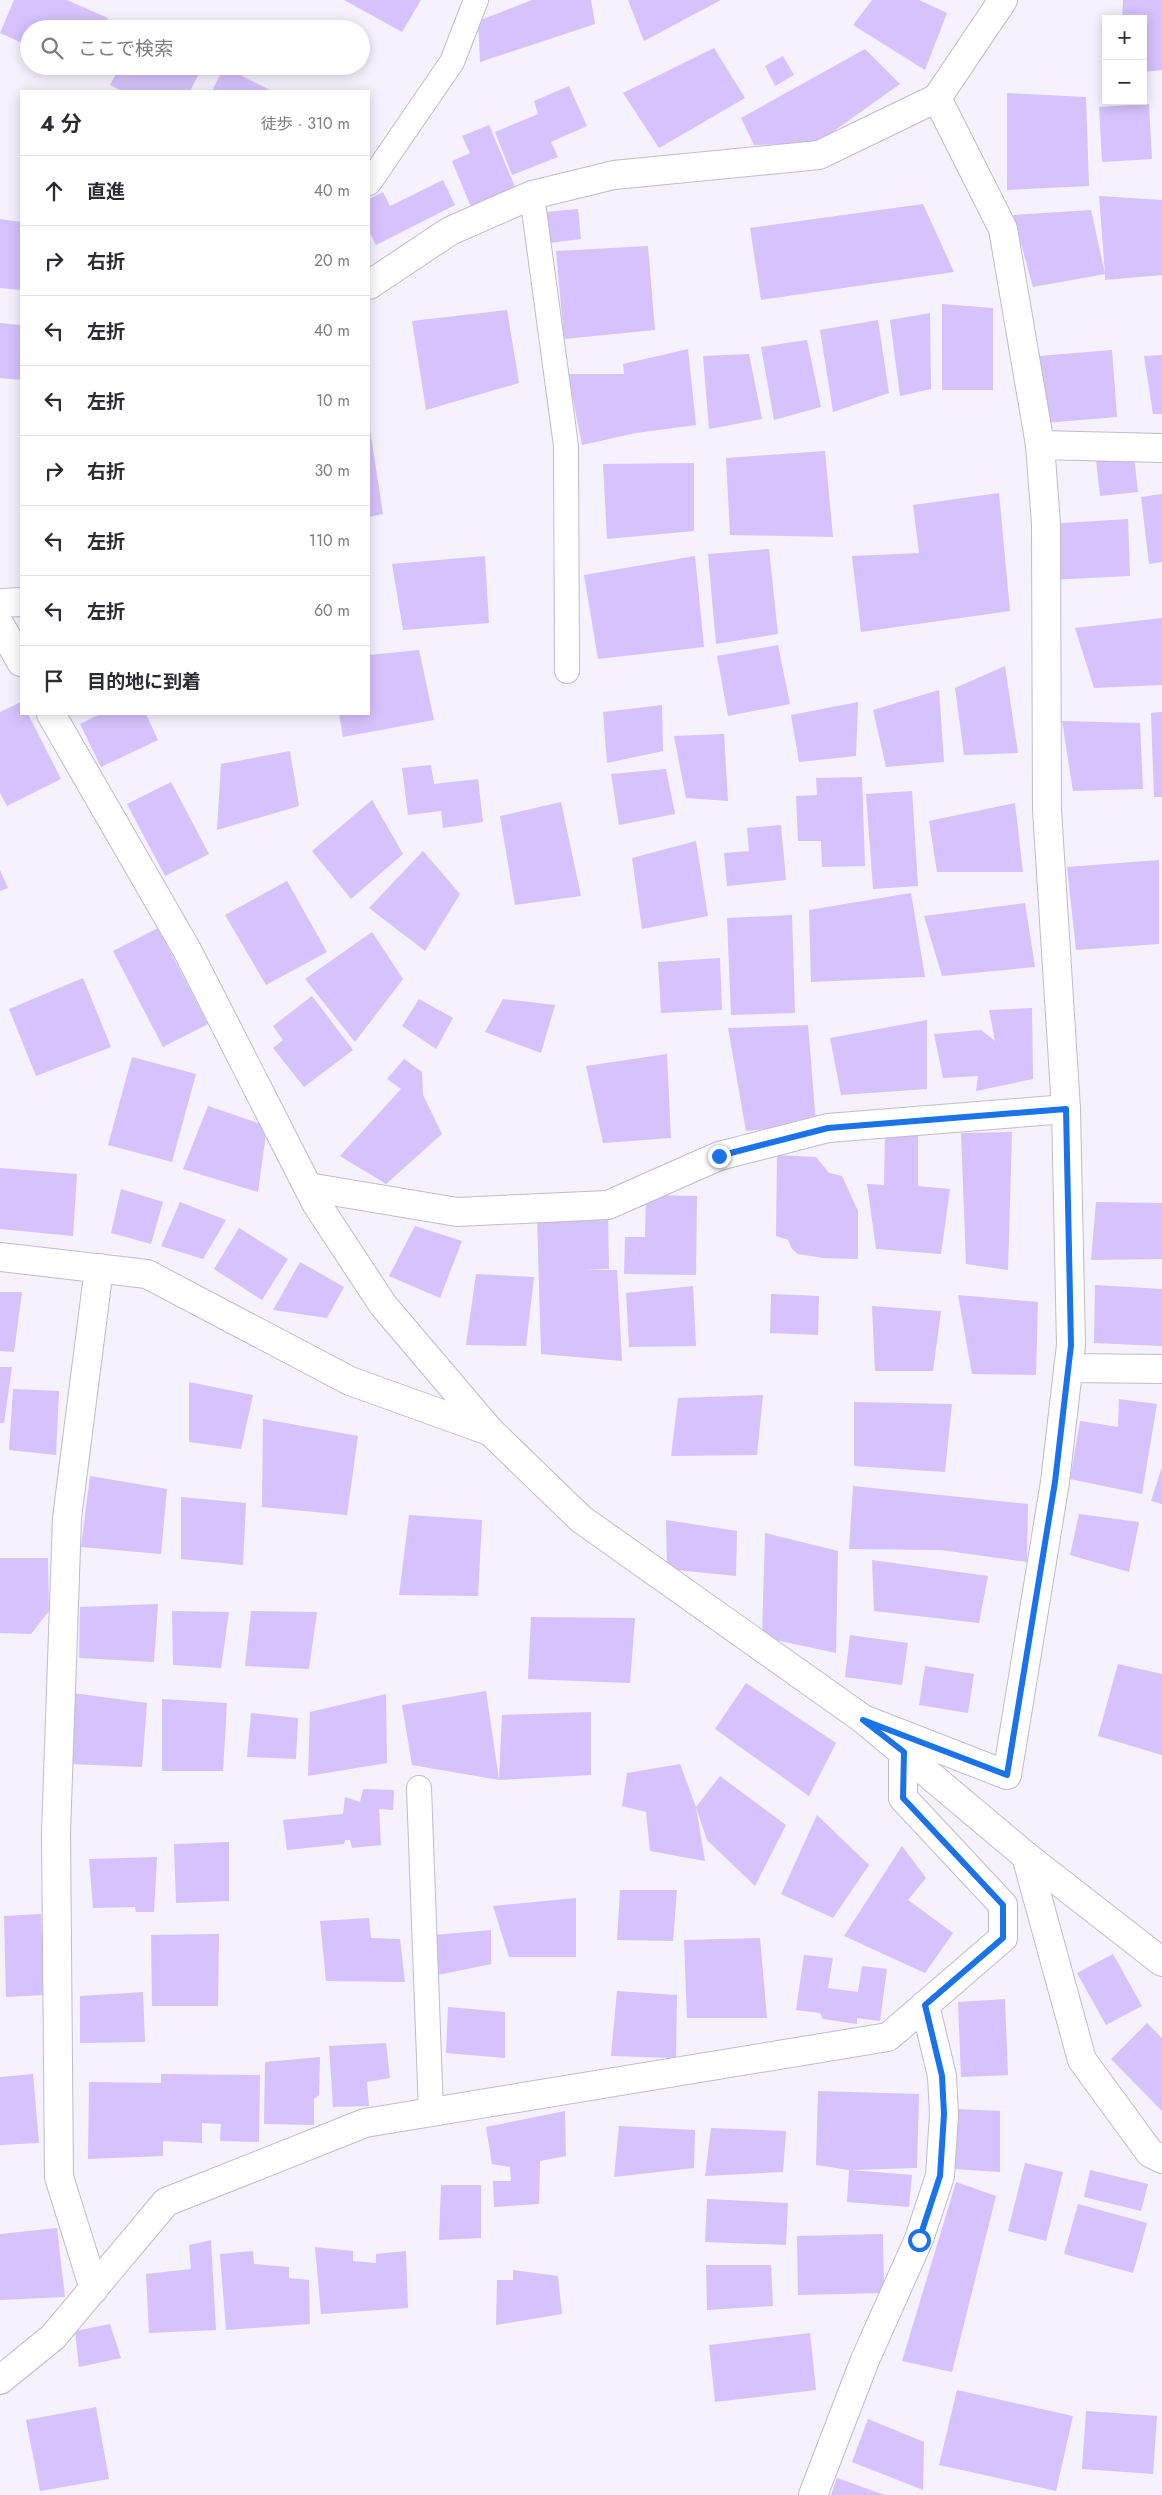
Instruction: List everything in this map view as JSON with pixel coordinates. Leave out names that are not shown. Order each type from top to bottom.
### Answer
[{"type":"street","points":[[370,284],[450,231],[532,196],[614,175],[819,155],[936,98],[1003,0]]},
{"type":"street","points":[[863,1720],[1007,1775],[1055,1482],[1071,1345],[1066,1109],[1047,810],[1046,524],[1040,445],[1003,229],[936,98]]},
{"type":"street","points":[[1040,445],[1162,448]]},
{"type":"street","points":[[0,603],[20,602]]},
{"type":"street","points":[[0,625],[20,660]]},
{"type":"street","points":[[52,715],[187,950],[308,1187],[383,1305],[490,1431],[581,1519],[863,1720],[904,1752],[1026,1856],[1162,1962]]},
{"type":"street","points":[[308,1187],[457,1212],[608,1205],[719,1156],[828,1128],[1066,1109]]},
{"type":"street","points":[[0,1257],[147,1274],[350,1381],[490,1431]]},
{"type":"street","points":[[94,2289],[59,2177],[56,1834],[67,1518],[99,1268]]},
{"type":"street","points":[[1068,1368],[1162,1369]]},
{"type":"street","points":[[0,2380],[53,2337],[166,2202],[365,2123],[888,2037],[1003,1938],[1003,1905],[903,1798],[904,1752]]},
{"type":"street","points":[[1026,1856],[1082,2060],[1150,2153],[1162,2159]]},
{"type":"street","points":[[813,2495],[865,2360],[919,2240],[940,2176],[944,2114],[942,2076],[925,2005]]},
{"type":"lane","points":[[370,182],[452,62],[476,0]]},
{"type":"lane","points":[[532,196],[566,446],[567,671]]},
{"type":"lane","points":[[419,1788],[430,2112]]},
{"type":"building","points":[[14,0],[67,0],[108,18],[107,20],[20,20],[20,42],[0,33]]},
{"type":"building","points":[[344,0],[421,0],[402,32]]},
{"type":"building","points":[[532,0],[591,0],[595,24],[480,62],[478,21]]},
{"type":"building","points":[[628,0],[721,0],[644,41]]},
{"type":"building","points":[[872,0],[919,0],[947,13],[925,70],[853,25]]},
{"type":"building","points":[[1123,0],[1162,0],[1162,70],[1147,72],[1147,15],[1122,15]]},
{"type":"building","points":[[714,48],[745,98],[659,148],[623,93]]},
{"type":"building","points":[[865,49],[900,84],[817,143],[754,145],[741,118]]},
{"type":"building","points":[[783,56],[794,75],[775,86],[765,66]]},
{"type":"building","points":[[115,75],[198,75],[191,90],[120,90],[110,85]]},
{"type":"building","points":[[220,75],[240,75],[270,90],[212,90]]},
{"type":"building","points":[[569,86],[587,126],[551,142],[558,157],[512,175],[495,132],[538,114],[534,101]]},
{"type":"building","points":[[1007,93],[1086,97],[1089,186],[1007,190]]},
{"type":"building","points":[[1149,104],[1152,159],[1102,162],[1099,107]]},
{"type":"building","points":[[489,125],[516,189],[471,207],[452,161],[470,153],[462,136]]},
{"type":"building","points":[[443,180],[455,205],[376,245],[370,233],[370,198],[383,192],[390,206]]},
{"type":"building","points":[[1099,196],[1162,200],[1162,275],[1105,280]]},
{"type":"building","points":[[923,204],[954,272],[761,300],[750,228]]},
{"type":"building","points":[[578,209],[581,239],[549,243],[546,212]]},
{"type":"building","points":[[1091,210],[1105,274],[1033,287],[1013,215]]},
{"type":"building","points":[[0,219],[20,222],[20,290],[0,288]]},
{"type":"building","points":[[648,246],[655,330],[564,339],[556,251]]},
{"type":"building","points":[[942,304],[993,308],[993,390],[942,390]]},
{"type":"building","points":[[507,310],[519,383],[426,410],[412,321]]},
{"type":"building","points":[[930,313],[931,389],[900,396],[890,320]]},
{"type":"building","points":[[878,320],[889,393],[833,412],[820,330]]},
{"type":"building","points":[[0,323],[20,325],[20,380],[0,378]]},
{"type":"building","points":[[807,340],[821,407],[774,420],[761,347]]},
{"type":"building","points":[[688,349],[696,425],[636,433],[582,445],[568,374],[624,374],[623,364]]},
{"type":"building","points":[[1112,350],[1117,417],[1045,423],[1039,356]]},
{"type":"building","points":[[749,354],[762,419],[709,429],[703,356]]},
{"type":"building","points":[[1162,355],[1162,414],[1153,414],[1144,356]]},
{"type":"building","points":[[370,430],[383,514],[370,517]]},
{"type":"building","points":[[825,451],[833,537],[730,535],[726,458]]},
{"type":"building","points":[[1134,457],[1138,492],[1100,496],[1096,460]]},
{"type":"building","points":[[694,463],[694,531],[607,539],[603,464]]},
{"type":"building","points":[[999,493],[1010,611],[861,632],[852,556],[919,553],[913,505]]},
{"type":"building","points":[[1162,494],[1162,562],[1149,564],[1141,497]]},
{"type":"building","points":[[1128,519],[1130,576],[1049,580],[1046,524]]},
{"type":"building","points":[[769,549],[778,634],[716,644],[708,554]]},
{"type":"building","points":[[485,556],[489,623],[403,630],[392,564]]},
{"type":"building","points":[[695,556],[704,647],[598,659],[584,575]]},
{"type":"building","points":[[1162,618],[1162,685],[1094,688],[1075,628]]},
{"type":"building","points":[[778,645],[790,704],[728,716],[717,656]]},
{"type":"building","points":[[419,650],[434,720],[343,737],[339,715],[370,715],[370,655]]},
{"type":"building","points":[[1005,666],[1018,753],[964,755],[955,688]]},
{"type":"building","points":[[939,690],[944,762],[886,767],[873,710]]},
{"type":"building","points":[[20,702],[20,715],[29,715],[61,779],[7,806],[0,793],[0,712]]},
{"type":"building","points":[[858,702],[856,756],[799,762],[791,715]]},
{"type":"building","points":[[662,705],[663,751],[607,763],[603,712]]},
{"type":"building","points":[[1162,712],[1162,797],[1154,797],[1151,713]]},
{"type":"building","points":[[98,715],[146,715],[158,740],[101,767],[80,724]]},
{"type":"building","points":[[1062,721],[1140,723],[1143,789],[1073,791]]},
{"type":"building","points":[[724,734],[728,801],[686,798],[674,736]]},
{"type":"building","points":[[290,751],[299,806],[217,830],[221,764]]},
{"type":"building","points":[[431,765],[434,784],[478,779],[483,822],[443,828],[441,811],[408,815],[402,768]]},
{"type":"building","points":[[666,769],[675,814],[619,825],[611,774]]},
{"type":"building","points":[[862,777],[865,866],[822,867],[821,841],[798,841],[796,796],[817,795],[816,778]]},
{"type":"building","points":[[171,782],[209,854],[165,876],[127,804]]},
{"type":"building","points":[[912,791],[918,886],[873,889],[866,794]]},
{"type":"building","points":[[372,800],[403,854],[351,899],[312,851]]},
{"type":"building","points":[[561,802],[581,896],[515,905],[500,816]]},
{"type":"building","points":[[1015,803],[1023,872],[937,872],[929,821]]},
{"type":"building","points":[[781,825],[786,880],[727,886],[724,853],[749,851],[747,828]]},
{"type":"building","points":[[696,841],[708,916],[642,929],[632,858]]},
{"type":"building","points":[[423,851],[460,894],[425,951],[369,908]]},
{"type":"building","points":[[1159,860],[1159,944],[1076,950],[1067,867]]},
{"type":"building","points":[[0,870],[8,888],[0,891]]},
{"type":"building","points":[[287,881],[327,952],[266,985],[225,915]]},
{"type":"building","points":[[911,893],[925,977],[811,982],[809,910]]},
{"type":"building","points":[[1025,903],[1035,967],[942,976],[924,916]]},
{"type":"building","points":[[792,915],[795,1013],[731,1015],[727,918]]},
{"type":"building","points":[[158,928],[208,1024],[163,1047],[113,951]]},
{"type":"building","points":[[372,932],[403,979],[355,1042],[305,979]]},
{"type":"building","points":[[720,958],[722,1010],[661,1013],[658,962]]},
{"type":"building","points":[[83,978],[111,1047],[36,1076],[9,1009]]},
{"type":"building","points":[[312,996],[353,1050],[304,1087],[273,1048],[283,1040],[273,1026]]},
{"type":"building","points":[[419,999],[453,1018],[436,1049],[402,1026]]},
{"type":"building","points":[[503,999],[555,1005],[541,1053],[485,1032]]},
{"type":"building","points":[[1032,1008],[1033,1079],[976,1091],[978,1076],[943,1078],[934,1034],[981,1030],[995,1041],[989,1010]]},
{"type":"building","points":[[927,1020],[927,1089],[841,1095],[830,1038]]},
{"type":"building","points":[[808,1025],[816,1124],[746,1131],[728,1028]]},
{"type":"building","points":[[667,1054],[671,1138],[603,1143],[586,1066]]},
{"type":"building","points":[[132,1057],[196,1074],[172,1162],[108,1145]]},
{"type":"building","points":[[404,1059],[422,1072],[423,1095],[442,1134],[386,1184],[340,1156],[401,1089],[387,1079]]},
{"type":"building","points":[[208,1106],[267,1126],[258,1192],[183,1169]]},
{"type":"building","points":[[1012,1132],[1008,1270],[966,1264],[961,1133]]},
{"type":"building","points":[[885,1133],[918,1134],[918,1186],[950,1189],[941,1254],[876,1249],[867,1184],[884,1185]]},
{"type":"building","points":[[777,1155],[816,1157],[829,1173],[842,1176],[858,1211],[858,1259],[823,1258],[798,1254],[792,1249],[788,1240],[776,1236]]},
{"type":"building","points":[[0,1168],[77,1174],[73,1236],[0,1229]]},
{"type":"building","points":[[121,1189],[163,1202],[151,1244],[111,1233]]},
{"type":"building","points":[[646,1195],[697,1196],[696,1275],[624,1274],[625,1237],[645,1237]]},
{"type":"building","points":[[180,1202],[226,1220],[203,1259],[161,1246]]},
{"type":"building","points":[[1096,1202],[1162,1203],[1162,1259],[1091,1260]]},
{"type":"building","points":[[537,1217],[608,1217],[609,1269],[585,1270],[617,1270],[622,1361],[541,1354]]},
{"type":"building","points":[[415,1226],[462,1241],[440,1298],[389,1276]]},
{"type":"building","points":[[239,1228],[288,1259],[262,1300],[214,1269]]},
{"type":"building","points":[[300,1262],[344,1287],[327,1318],[273,1310]]},
{"type":"building","points":[[476,1274],[534,1277],[526,1346],[466,1345]]},
{"type":"building","points":[[1095,1285],[1162,1289],[1162,1346],[1094,1343]]},
{"type":"building","points":[[693,1286],[696,1346],[629,1347],[626,1293]]},
{"type":"building","points":[[0,1292],[22,1292],[14,1352],[0,1351]]},
{"type":"building","points":[[771,1294],[819,1296],[818,1335],[770,1333]]},
{"type":"building","points":[[958,1295],[1038,1302],[1036,1375],[972,1374]]},
{"type":"building","points":[[872,1306],[941,1311],[933,1371],[875,1371]]},
{"type":"building","points":[[0,1367],[12,1367],[4,1423],[0,1423]]},
{"type":"building","points":[[189,1382],[253,1395],[241,1449],[189,1442]]},
{"type":"building","points":[[13,1389],[59,1391],[56,1455],[9,1450]]},
{"type":"building","points":[[763,1395],[757,1455],[671,1456],[678,1398]]},
{"type":"building","points":[[1119,1399],[1157,1404],[1142,1494],[1070,1479],[1080,1421],[1118,1427]]},
{"type":"building","points":[[854,1402],[952,1404],[945,1472],[854,1466]]},
{"type":"building","points":[[263,1419],[358,1436],[347,1515],[262,1507]]},
{"type":"building","points":[[1162,1467],[1162,1504],[1151,1501]]},
{"type":"building","points":[[90,1476],[167,1489],[161,1554],[81,1547]]},
{"type":"building","points":[[853,1486],[1028,1504],[1027,1562],[941,1550],[849,1549]]},
{"type":"building","points":[[181,1497],[246,1503],[243,1565],[181,1559]]},
{"type":"building","points":[[1079,1514],[1139,1522],[1129,1572],[1070,1555]]},
{"type":"building","points":[[409,1515],[482,1520],[478,1596],[399,1595]]},
{"type":"building","points":[[666,1520],[737,1531],[736,1576],[667,1569]]},
{"type":"building","points":[[765,1533],[838,1551],[836,1653],[762,1637]]},
{"type":"building","points":[[0,1558],[48,1558],[49,1611],[31,1634],[0,1633]]},
{"type":"building","points":[[872,1560],[988,1576],[979,1623],[874,1611]]},
{"type":"building","points":[[158,1604],[154,1662],[79,1658],[80,1607]]},
{"type":"building","points":[[172,1611],[229,1612],[221,1668],[173,1665]]},
{"type":"building","points":[[251,1611],[317,1612],[309,1669],[245,1666]]},
{"type":"building","points":[[531,1617],[635,1618],[630,1683],[528,1679]]},
{"type":"building","points":[[850,1635],[908,1643],[902,1685],[845,1677]]},
{"type":"building","points":[[1118,1664],[1162,1674],[1162,1755],[1098,1736]]},
{"type":"building","points":[[925,1666],[974,1674],[968,1713],[919,1705]]},
{"type":"building","points":[[746,1683],[836,1743],[809,1796],[715,1729]]},
{"type":"building","points":[[486,1691],[499,1780],[412,1765],[402,1705]]},
{"type":"building","points":[[73,1693],[147,1703],[142,1767],[69,1764]]},
{"type":"building","points":[[386,1694],[387,1763],[308,1776],[310,1712]]},
{"type":"building","points":[[162,1699],[227,1703],[223,1771],[162,1771]]},
{"type":"building","points":[[591,1712],[591,1775],[499,1780],[502,1715]]},
{"type":"building","points":[[251,1713],[298,1718],[296,1759],[247,1757]]},
{"type":"building","points":[[680,1764],[696,1807],[705,1861],[650,1851],[646,1812],[622,1806],[627,1773]]},
{"type":"building","points":[[720,1776],[786,1825],[755,1886],[707,1840],[696,1807]]},
{"type":"building","points":[[363,1789],[394,1790],[393,1810],[379,1809],[381,1845],[352,1848],[350,1840],[345,1840],[344,1844],[287,1850],[283,1820],[343,1814],[345,1797],[360,1802]]},
{"type":"building","points":[[817,1815],[869,1865],[833,1918],[781,1894]]},
{"type":"building","points":[[229,1842],[229,1901],[176,1903],[174,1844]]},
{"type":"building","points":[[902,1846],[926,1878],[908,1900],[953,1933],[925,1973],[844,1936]]},
{"type":"building","points":[[157,1857],[154,1912],[136,1912],[135,1907],[93,1908],[89,1859]]},
{"type":"building","points":[[620,1890],[677,1890],[673,1941],[617,1940]]},
{"type":"building","points":[[576,1898],[576,1957],[509,1957],[493,1906]]},
{"type":"building","points":[[41,1914],[44,1995],[6,1997],[4,1916]]},
{"type":"building","points":[[369,1918],[371,1938],[400,1939],[405,1982],[326,1981],[320,1921]]},
{"type":"building","points":[[491,1930],[491,1964],[433,1976],[434,1935]]},
{"type":"building","points":[[219,1934],[218,2006],[152,2006],[151,1935]]},
{"type":"building","points":[[760,1938],[767,2018],[687,2018],[684,1940]]},
{"type":"building","points":[[1113,1954],[1142,2006],[1106,2025],[1077,1973]]},
{"type":"building","points":[[804,1955],[833,1958],[828,1988],[858,1992],[862,1966],[887,1969],[880,2021],[857,2018],[857,2024],[823,2019],[820,2013],[796,2010]]},
{"type":"building","points":[[617,1991],[677,1995],[676,2058],[611,2056]]},
{"type":"building","points":[[143,1992],[145,2042],[80,2043],[80,1996]]},
{"type":"building","points":[[1005,1999],[1008,2075],[961,2077],[958,2002]]},
{"type":"building","points":[[448,2007],[505,2012],[505,2058],[446,2053]]},
{"type":"building","points":[[1147,2023],[1162,2038],[1162,2111],[1111,2059]]},
{"type":"building","points":[[386,2043],[390,2078],[367,2082],[369,2106],[333,2107],[329,2046]]},
{"type":"building","points":[[320,2057],[319,2095],[314,2099],[314,2125],[264,2124],[265,2062]]},
{"type":"building","points":[[33,2074],[39,2143],[0,2145],[0,2077]]},
{"type":"building","points":[[161,2074],[260,2075],[259,2142],[220,2141],[221,2124],[202,2123],[202,2143],[163,2141],[163,2156],[88,2159],[89,2082],[161,2083]]},
{"type":"building","points":[[818,2091],[919,2094],[917,2168],[851,2170],[912,2175],[909,2207],[847,2202],[849,2170],[816,2165]]},
{"type":"building","points":[[957,2109],[1000,2111],[1000,2172],[954,2169]]},
{"type":"building","points":[[565,2111],[566,2156],[540,2161],[539,2204],[494,2207],[493,2181],[511,2181],[510,2167],[492,2164],[486,2127]]},
{"type":"building","points":[[619,2126],[695,2130],[694,2168],[614,2177]]},
{"type":"building","points":[[711,2128],[786,2131],[783,2172],[705,2176]]},
{"type":"building","points":[[1025,2163],[1063,2172],[1046,2241],[1008,2231]]},
{"type":"building","points":[[1090,2170],[1148,2184],[1141,2211],[1084,2197]]},
{"type":"building","points":[[956,2182],[996,2196],[952,2372],[902,2361]]},
{"type":"building","points":[[441,2185],[481,2185],[481,2238],[439,2240]]},
{"type":"building","points":[[707,2199],[788,2203],[786,2245],[705,2242]]},
{"type":"building","points":[[1078,2204],[1147,2223],[1133,2273],[1064,2254]]},
{"type":"building","points":[[57,2228],[65,2297],[0,2300],[0,2234]]},
{"type":"building","points":[[883,2234],[884,2293],[798,2295],[797,2236]]},
{"type":"building","points":[[211,2240],[216,2330],[149,2333],[146,2274],[191,2269],[189,2245]]},
{"type":"building","points":[[315,2247],[353,2251],[353,2261],[376,2263],[376,2254],[406,2251],[408,2308],[321,2314]]},
{"type":"building","points":[[253,2251],[254,2264],[289,2267],[289,2278],[309,2280],[310,2324],[226,2330],[220,2254]]},
{"type":"building","points":[[706,2265],[771,2265],[773,2306],[707,2310]]},
{"type":"building","points":[[513,2270],[558,2276],[562,2314],[496,2325],[497,2280],[513,2280]]},
{"type":"building","points":[[110,2324],[121,2358],[79,2367],[75,2331]]},
{"type":"building","points":[[810,2333],[816,2390],[715,2402],[709,2345]]},
{"type":"building","points":[[957,2390],[1073,2416],[1056,2491],[939,2465]]},
{"type":"building","points":[[96,2407],[109,2479],[40,2491],[26,2420]]},
{"type":"building","points":[[1086,2411],[1157,2416],[1153,2474],[1082,2469]]},
{"type":"building","points":[[868,2419],[924,2442],[923,2490],[852,2462]]},
{"type":"building","points":[[837,2478],[885,2495],[831,2495]]},
{"type":"route","points":[[719,1156],[828,1128],[1066,1109],[1071,1345],[1055,1482],[1007,1775],[863,1720],[904,1752],[903,1798],[1003,1905],[1003,1938],[925,2005],[942,2076],[944,2114],[940,2176],[919,2240]]}]
